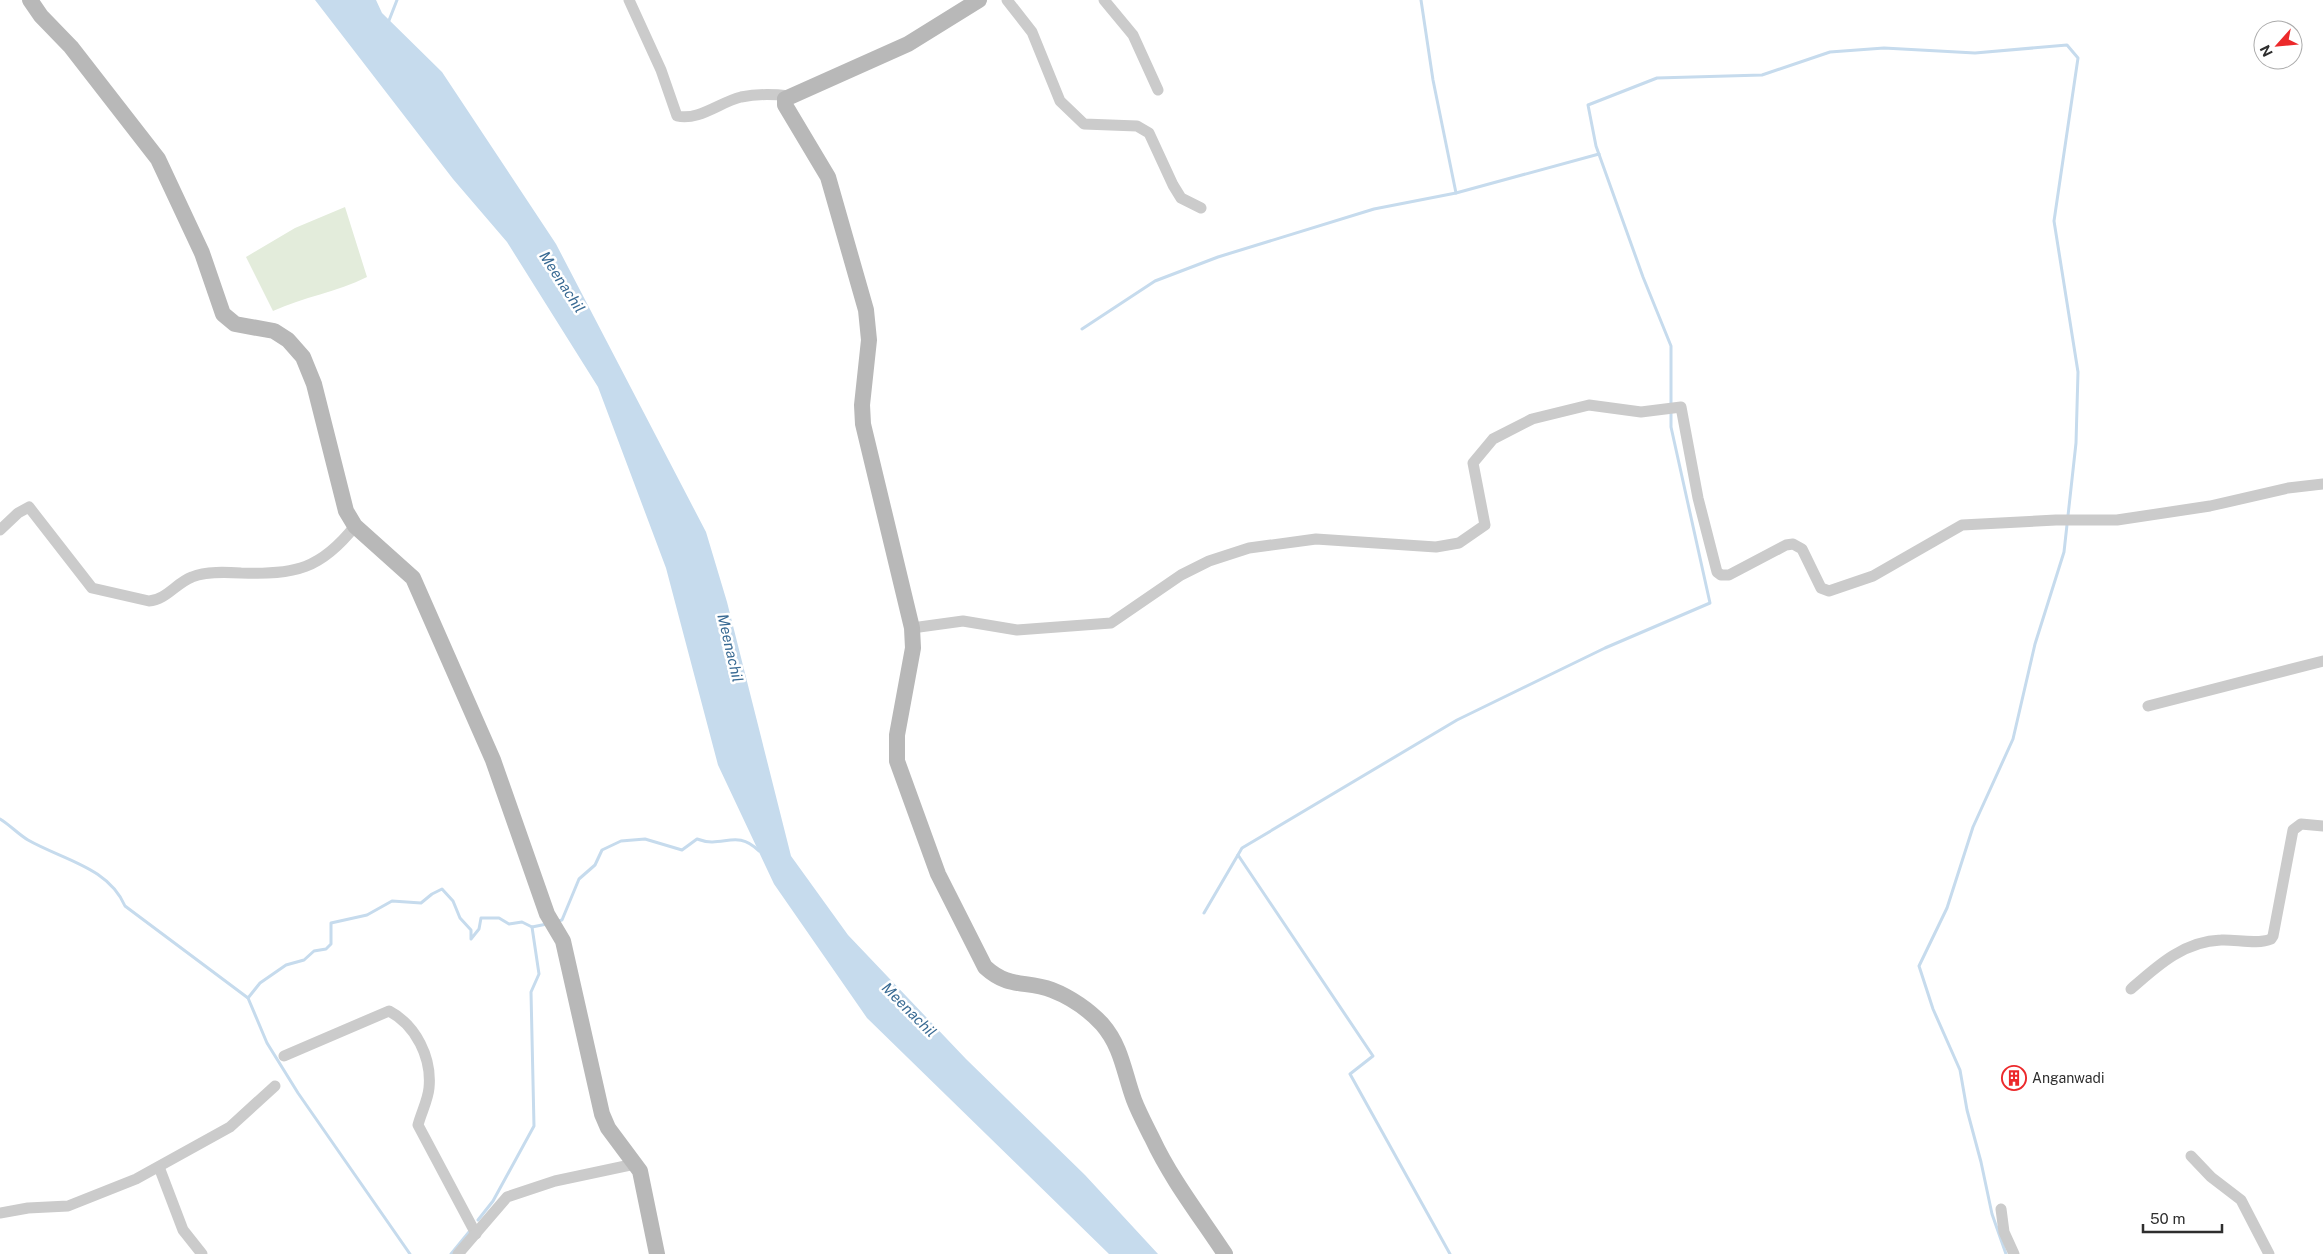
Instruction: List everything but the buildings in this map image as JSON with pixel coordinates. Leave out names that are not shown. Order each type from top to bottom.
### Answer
[{"type":"main road","points":[[30,0],[41,16],[71,47],[158,159],[202,253],[224,314],[235,324],[274,331],[288,340],[303,357],[314,384],[346,511],[355,526],[414,578],[493,760],[547,914],[563,941],[602,1114],[608,1128],[640,1171],[657,1254]]},
{"type":"main road","points":[[979,0],[908,44],[785,99],[785,105],[828,177],[866,310],[869,340],[862,406],[863,424],[912,628],[911,668],[895,746],[897,761],[938,874],[985,967],[997,978],[1051,990],[1071,1000],[1101,1023],[1112,1036],[1124,1066],[1134,1100],[1153,1141],[1174,1178],[1225,1254]]},
{"type":"street","points":[[629,0],[661,70],[677,116],[687,118],[740,98],[775,94],[789,96]]},
{"type":"street","points":[[1007,0],[1032,32],[1060,101],[1084,124],[1137,126],[1150,133],[1173,186],[1181,198],[1201,208]]},
{"type":"street","points":[[1104,0],[1133,35],[1158,90]]},
{"type":"street","points":[[912,628],[963,622],[1017,630],[1111,623],[1181,575],[1209,561],[1249,548],[1316,539],[1436,547],[1459,542],[1485,525],[1473,463],[1493,439],[1532,419],[1589,405],[1641,412],[1682,407],[1698,498],[1714,567],[1721,574],[1729,575],[1786,545],[1793,544],[1802,549],[1821,588],[1829,591],[1874,576],[1957,526],[2056,520],[2126,519],[2210,506],[2288,488],[2323,484]]},
{"type":"street","points":[[0,530],[18,513],[29,507],[92,588],[149,601],[156,600],[192,577],[224,572],[268,574],[303,568],[321,561],[340,545],[355,526]]},
{"type":"street","points":[[2148,706],[2323,661]]},
{"type":"street","points":[[2131,989],[2174,954],[2192,946],[2221,940],[2271,939],[2293,830],[2301,824],[2323,826]]},
{"type":"street","points":[[284,1056],[389,1011],[403,1018],[414,1033],[429,1067],[429,1090],[418,1125],[476,1234]]},
{"type":"street","points":[[0,1213],[28,1208],[68,1206],[136,1179],[230,1127],[276,1086]]},
{"type":"street","points":[[2191,1156],[2210,1177],[2241,1200],[2269,1254]]},
{"type":"street","points":[[458,1254],[507,1197],[554,1181],[635,1164]]},
{"type":"street","points":[[159,1167],[183,1230],[202,1254]]},
{"type":"street","points":[[2001,1209],[2004,1232],[2014,1254]]},
{"type":"green space","points":[[345,207],[367,277],[344,287],[273,311],[246,257],[295,228]]},
{"type":"water","name":"Meenachil","points":[[315,0],[376,0],[382,13],[442,72],[556,244],[706,532],[727,602],[791,856],[848,935],[966,1059],[1085,1175],[1158,1254],[1109,1254],[867,1018],[774,884],[718,765],[666,568],[598,387],[507,242],[453,179]]},
{"type":"waterway","points":[[388,23],[397,0]]},
{"type":"waterway","points":[[1421,0],[1433,80],[1456,193]]},
{"type":"waterway","points":[[1204,913],[1242,848],[1457,720],[1605,648],[1710,603],[1671,427],[1671,346],[1643,277],[1596,146],[1588,105],[1657,78],[1762,75],[1830,52],[1884,48],[1975,53],[2067,45],[2078,58],[2054,221],[2078,372],[2076,443],[2064,552],[2035,644],[2013,739],[1973,827],[1947,908],[1919,966],[1933,1009],[1960,1070],[1967,1110],[1992,1214],[2006,1254]]},
{"type":"waterway","points":[[1082,329],[1155,281],[1218,257],[1374,209],[1456,193],[1599,154]]},
{"type":"waterway","points":[[0,819],[28,840],[96,873],[108,882],[125,906],[248,998],[260,983],[286,965],[304,960],[314,951],[326,949],[331,944],[331,923],[367,915],[392,901],[421,903],[442,889],[453,901],[460,918],[471,930],[471,939],[479,929],[481,918],[499,918],[509,924],[522,922],[532,927],[547,924]]},
{"type":"waterway","points":[[558,921],[562,920],[579,879],[595,865],[602,850],[621,841],[645,839],[682,850],[697,839],[714,842],[736,840],[751,844],[759,851]]},
{"type":"waterway","points":[[1238,855],[1373,1056],[1350,1074],[1450,1254]]},
{"type":"waterway","points":[[478,1220],[493,1201],[534,1126],[531,992],[539,974],[532,927]]},
{"type":"waterway","points":[[248,998],[267,1043],[298,1093],[410,1254]]},
{"type":"waterway","points":[[451,1254],[469,1232]]},
{"type":"place","name":"Anganwadi","points":[[2014,1078]]}]
